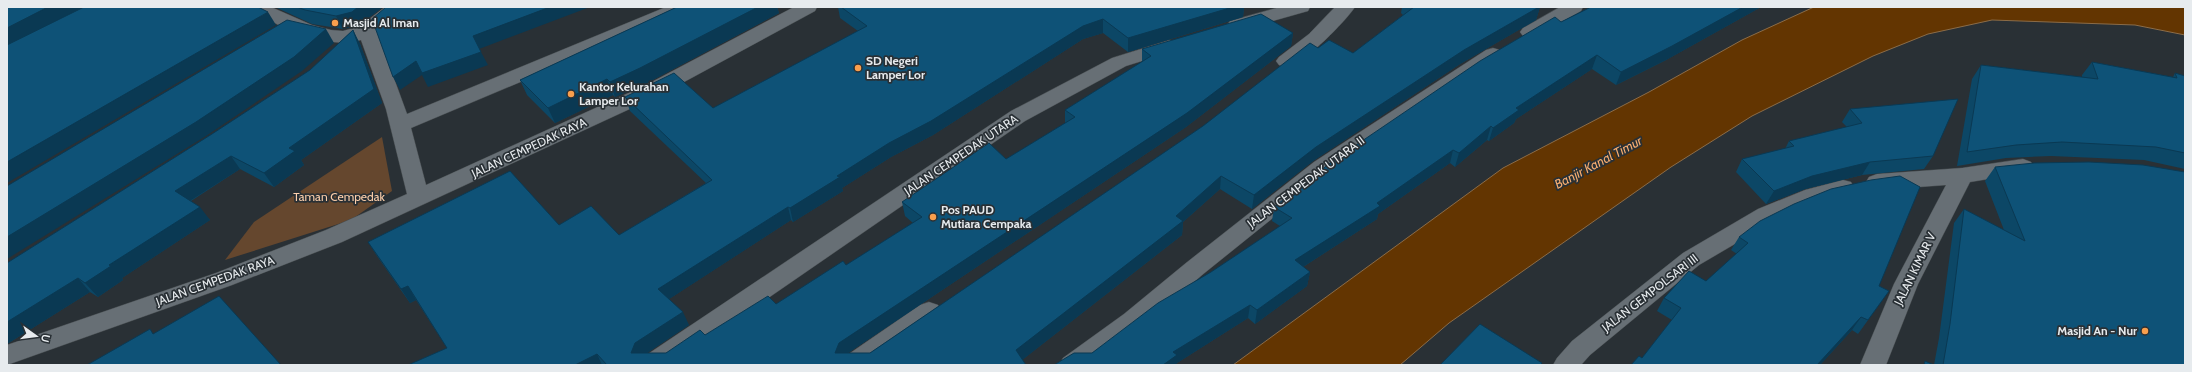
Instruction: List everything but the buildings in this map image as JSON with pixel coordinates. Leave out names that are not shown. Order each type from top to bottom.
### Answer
[{"type":"street","points":[[256,7],[294,24],[326,35],[362,32]]},
{"type":"street","points":[[337,54],[362,32],[397,7]]},
{"type":"street","points":[[400,125],[682,7]]},
{"type":"street","name":"JALAN CEMPEDAK RAYA","points":[[7,354],[224,279],[334,236],[653,90],[808,7]]},
{"type":"street","points":[[1222,30],[1301,7]]},
{"type":"street","points":[[1273,71],[1316,38],[1346,7]]},
{"type":"street","name":"JALAN CEMPEDAK UTARA II","points":[[1072,365],[1133,321],[1194,269],[1322,167],[1468,69],[1574,7]]},
{"type":"street","points":[[274,36],[294,24]]},
{"type":"street","points":[[362,32],[396,109],[419,198]]},
{"type":"street","name":"JALAN CEMPEDAK UTARA","points":[[651,365],[1018,116],[1119,62],[1192,40]]},
{"type":"street","name":"JALAN GEMPOLSARI III","points":[[1566,365],[1581,348],[1690,259],[1766,215],[1813,196],[1862,184],[1962,176],[2006,168],[2044,166]]},
{"type":"street","name":"JALAN KIMAR V","points":[[1873,365],[1906,284],[1962,176]]},
{"type":"street","points":[[852,365],[947,300]]},
{"type":"green space","name":"Taman Cempedak","points":[[382,137],[392,191],[351,220],[225,260],[254,222]]},
{"type":"water","name":"Banjir Kanal Timur","points":[[1814,7],[2185,7],[2185,35],[2135,25],[1992,20],[1928,34],[1873,56],[1752,116],[1671,167],[1449,323],[1400,365],[1233,365],[1503,168],[1649,92],[1742,40]]},
{"type":"place","name":"Masjid Al Iman","points":[[335,23]]},
{"type":"place","name":"SD Negeri Lamper Lor","points":[[858,68]]},
{"type":"place","name":"Kantor Kelurahan Lamper Lor","points":[[571,94]]},
{"type":"place","name":"Pos PAUD Mutiara Cempaka","points":[[933,217]]},
{"type":"place","name":"Masjid An - Nur","points":[[2145,331]]}]
